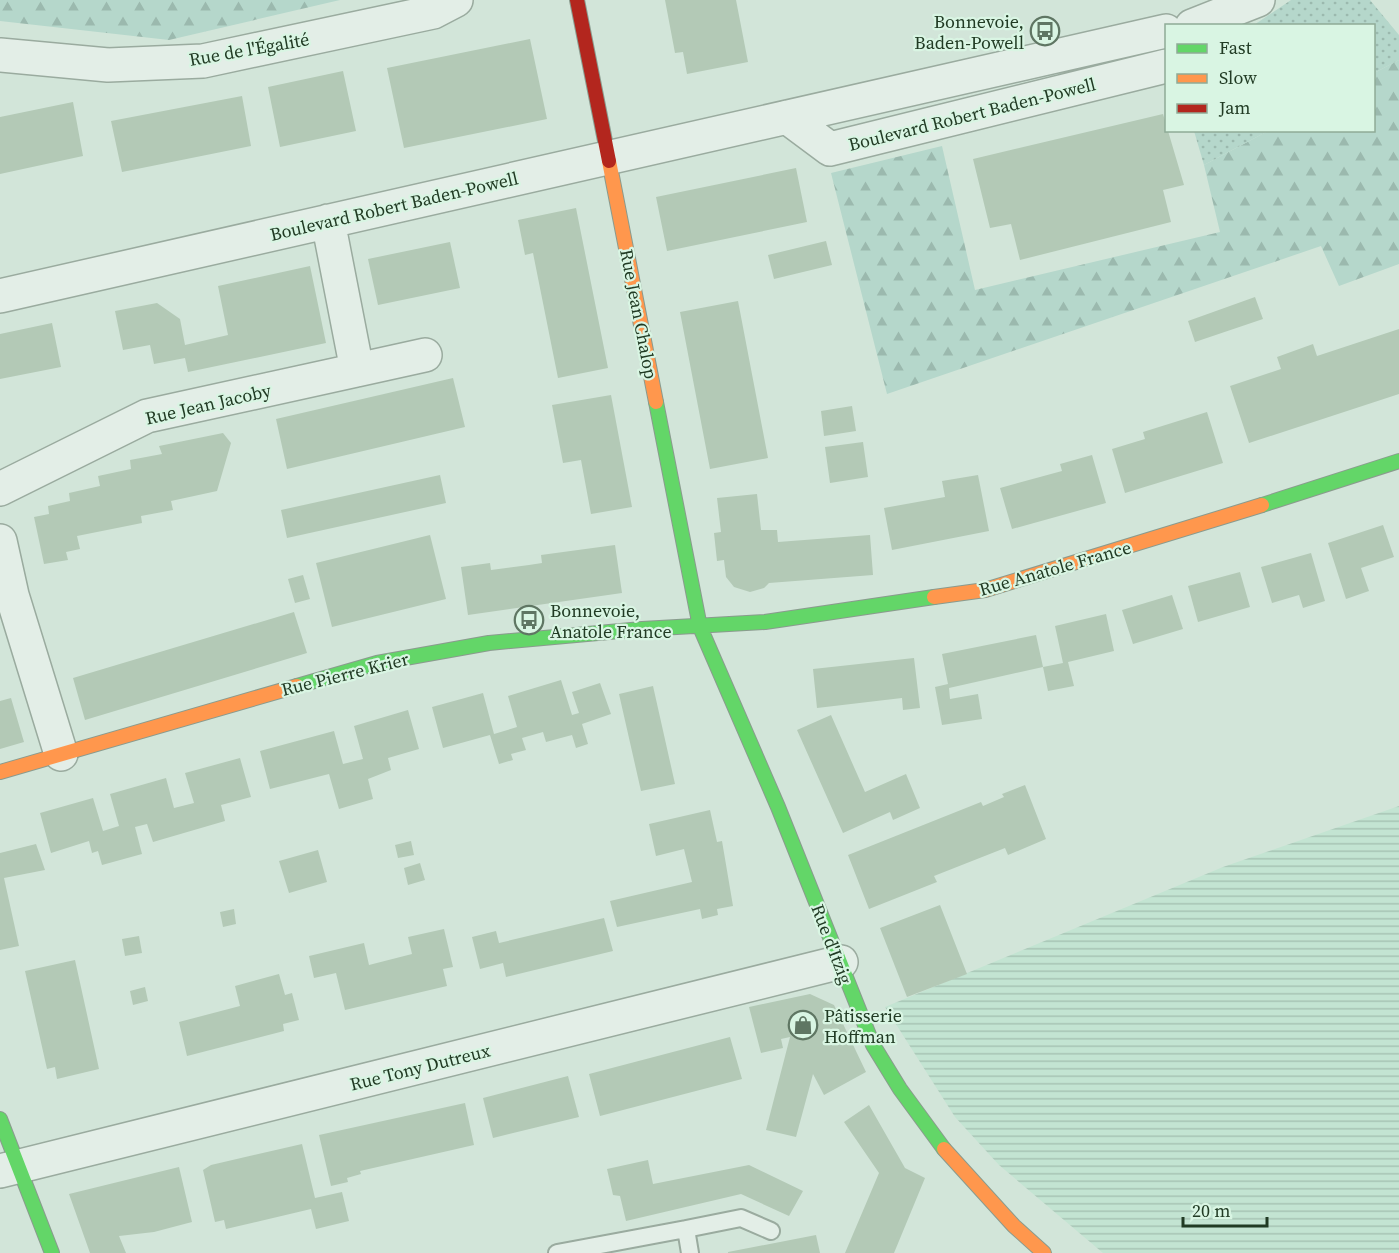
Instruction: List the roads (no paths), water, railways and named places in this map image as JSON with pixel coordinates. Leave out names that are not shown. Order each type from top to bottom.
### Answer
[{"type":"street","name":"Rue de l'Égalité","points":[[0,55],[108,65],[203,61],[433,12],[456,0]]},
{"type":"street","name":"Rue Jean Chalop","points":[[577,0],[700,627]]},
{"type":"street","name":"Boulevard Robert Baden-Powell","points":[[1189,21],[1258,0]]},
{"type":"street","name":"Boulevard Robert Baden-Powell","points":[[0,296],[787,117],[1165,27]]},
{"type":"street","name":"Boulevard Robert Baden-Powell","points":[[787,117],[830,149],[1165,66]]},
{"type":"street","points":[[328,221],[357,370]]},
{"type":"street","name":"Rue Jean Jacoby","points":[[0,489],[147,416],[425,355]]},
{"type":"street","name":"Rue Anatole France","points":[[700,627],[765,622],[984,590],[1184,531],[1399,461]]},
{"type":"street","points":[[0,541],[12,595],[61,754]]},
{"type":"street","name":"Rue Pierre Krier","points":[[0,772],[377,663],[489,643],[642,629],[700,627]]},
{"type":"street","name":"Rue d'Itzig","points":[[700,627],[841,962],[856,1008],[894,1083],[930,1135],[1035,1251]]},
{"type":"street","name":"Rue Tony Dutreux","points":[[9,1168],[841,962]]},
{"type":"street","points":[[0,1119],[9,1168],[52,1253]]},
{"type":"lane","points":[[557,1253],[741,1218],[771,1231]]},
{"type":"lane","points":[[686,1229],[690,1253]]},
{"type":"place","name":"Bonnevoie, Baden-Powell","points":[[1045,31]]},
{"type":"place","name":"Bonnevoie, Anatole France","points":[[529,620]]},
{"type":"place","name":"Pâtisserie Hoffman","points":[[803,1025]]}]
